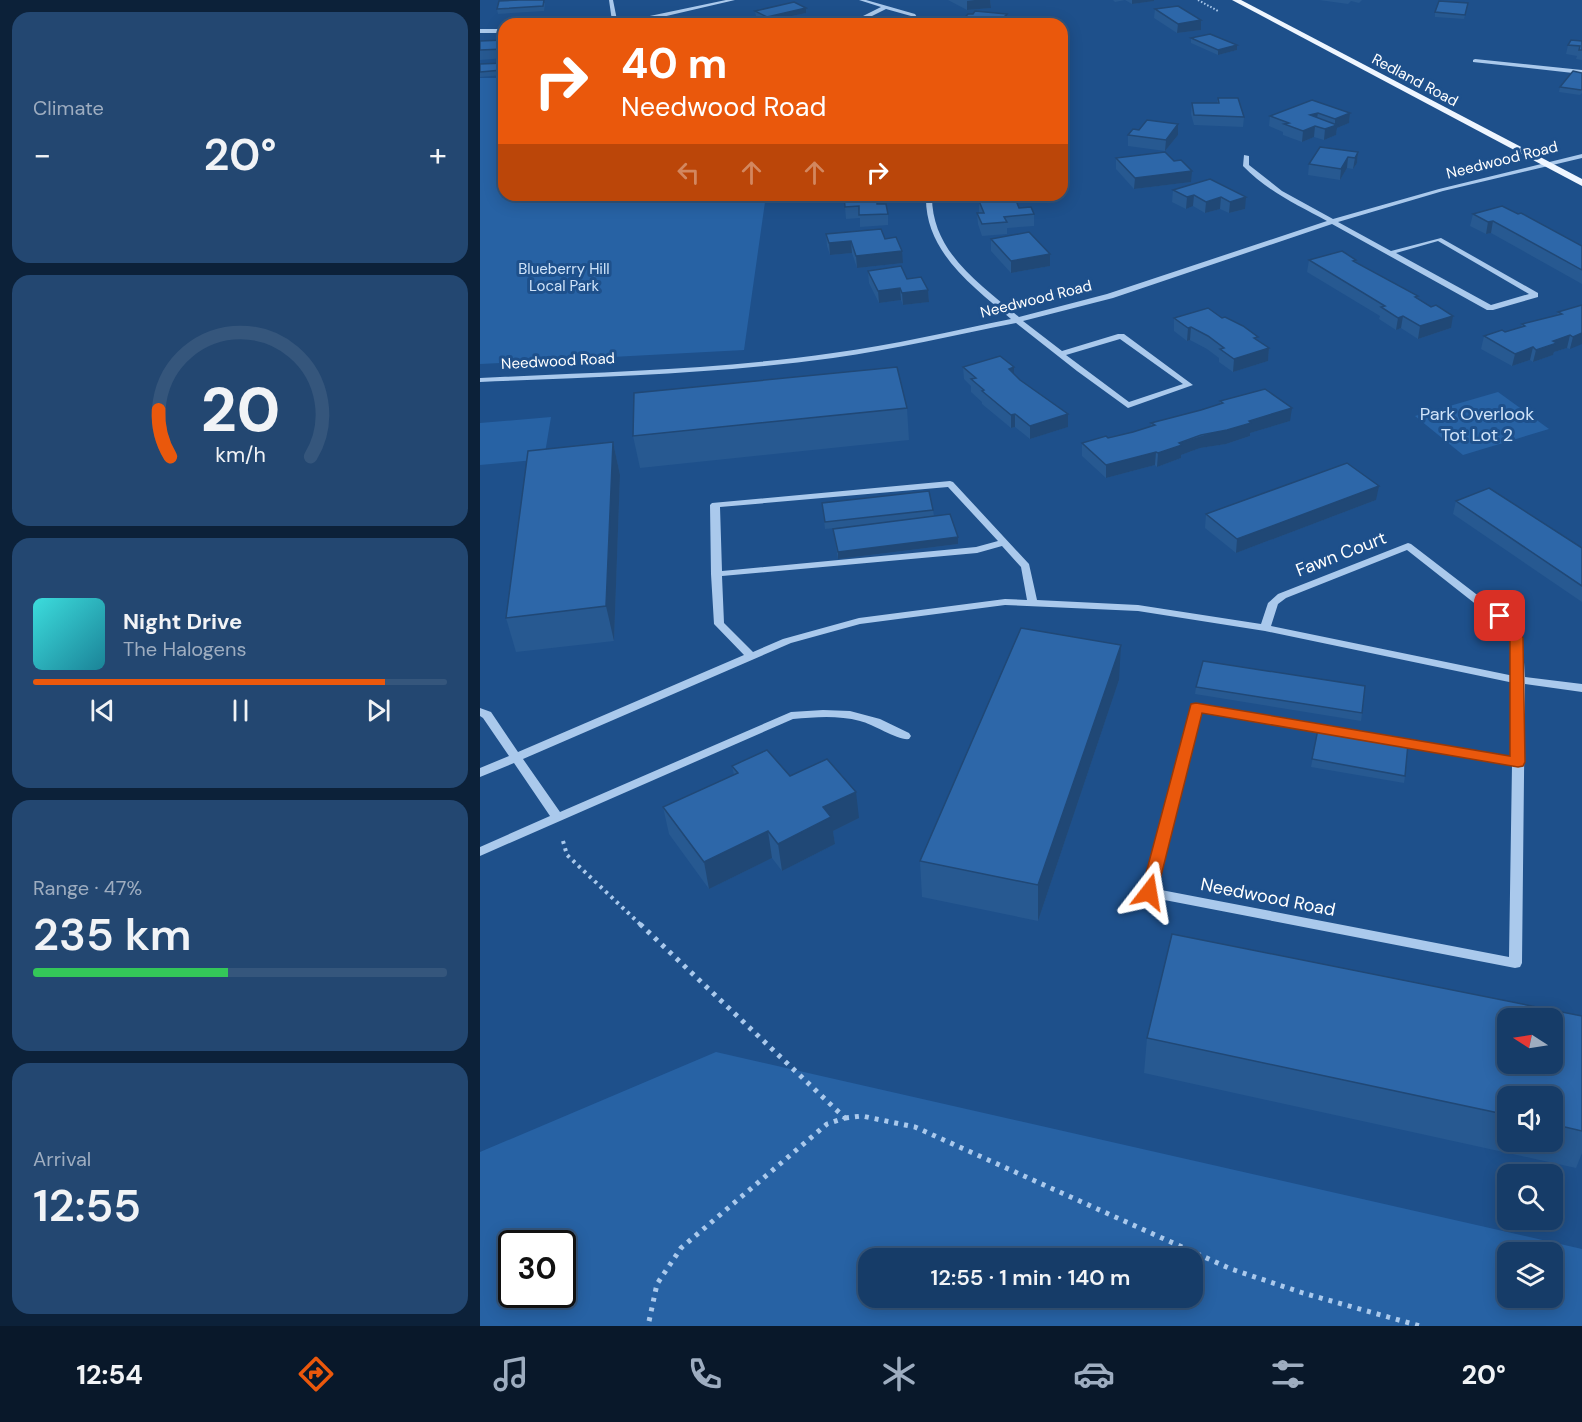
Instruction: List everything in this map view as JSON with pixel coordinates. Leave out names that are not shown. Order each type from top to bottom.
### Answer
[{"type":"main road","name":"Redland Road","points":[[1236,0],[1582,183]]},
{"type":"street","points":[[610,0],[614,18]]},
{"type":"street","points":[[641,18],[706,8],[733,0]]},
{"type":"street","points":[[861,0],[913,15],[915,18]]},
{"type":"street","points":[[866,18],[885,7]]},
{"type":"street","points":[[480,31],[498,30]]},
{"type":"street","points":[[1475,61],[1582,72]]},
{"type":"street","points":[[1246,156],[1246,166],[1261,181],[1390,253],[1490,308],[1535,295],[1439,239],[1390,253]]},
{"type":"street","name":"Needwood Road","points":[[480,380],[693,370],[831,356],[890,347],[1017,320],[1110,296],[1333,221],[1441,190],[1582,156]]},
{"type":"street","points":[[929,201],[930,219],[936,235],[951,258],[978,287],[1017,320],[1061,354],[1128,405],[1189,385],[1121,336],[1061,354]]},
{"type":"street","points":[[751,656],[719,624],[715,505],[950,484],[1026,566],[1032,602]]},
{"type":"street","points":[[716,574],[977,550],[1004,542]]},
{"type":"street","name":"Fawn Court","points":[[1265,628],[1273,603],[1282,596],[1408,546],[1511,626],[1517,638],[1518,680]]},
{"type":"street","points":[[480,773],[787,641],[859,621],[971,606],[1032,602],[1138,608],[1265,628],[1518,680],[1582,688]]},
{"type":"street","name":"Needwood Road","points":[[1518,680],[1518,762],[1515,963],[1149,892],[1196,707],[1518,762]]},
{"type":"street","points":[[480,712],[487,715],[515,759],[557,817]]},
{"type":"street","points":[[480,852],[791,716],[820,713],[849,714],[880,721],[905,735]]},
{"type":"path","points":[[557,817],[567,855],[845,1118]]},
{"type":"path","points":[[648,1326],[650,1303],[661,1273],[681,1248],[827,1124],[845,1118],[870,1117],[915,1127],[1231,1269],[1303,1293],[1420,1326]]},
{"type":"green space","name":"Blueberry Hill Local Park","points":[[480,78],[498,78],[498,201],[765,201],[744,350],[480,364]]},
{"type":"green space","name":"Park Overlook Tot Lot 2","points":[[1498,392],[1549,429],[1463,455],[1415,416]]},
{"type":"green space","points":[[551,417],[544,459],[480,465],[480,423]]},
{"type":"green space","points":[[716,1052],[1551,1242],[1497,1242],[1497,1308],[1563,1308],[1563,1245],[1582,1249],[1582,1326],[480,1326],[480,1152]]},
{"type":"building","points":[[544,0],[543,6],[497,9],[499,1]]},
{"type":"building","points":[[1439,1],[1468,3],[1465,15],[1435,12]]},
{"type":"building","points":[[794,2],[806,8],[767,17],[755,11]]},
{"type":"building","points":[[1178,6],[1201,20],[1178,24],[1155,9]]},
{"type":"building","points":[[975,11],[1007,14],[1003,18],[964,18],[968,14],[973,14]]},
{"type":"building","points":[[1210,34],[1237,45],[1218,50],[1191,38]]},
{"type":"building","points":[[498,40],[498,49],[480,50],[480,41]]},
{"type":"building","points":[[1571,40],[1582,41],[1582,50],[1579,50],[1580,46],[1568,45]]},
{"type":"building","points":[[498,63],[498,70],[480,72],[480,64]]},
{"type":"building","points":[[1573,71],[1582,73],[1582,89],[1560,87]]},
{"type":"building","points":[[1218,98],[1238,98],[1244,117],[1194,115],[1192,103],[1219,103]]},
{"type":"building","points":[[1312,100],[1350,113],[1335,119],[1318,113],[1310,115],[1337,125],[1325,129],[1315,126],[1303,131],[1270,116]]},
{"type":"building","points":[[1147,120],[1178,124],[1166,140],[1128,135],[1133,129],[1139,130]]},
{"type":"building","points":[[1320,147],[1358,152],[1355,158],[1348,157],[1341,169],[1309,164]]},
{"type":"building","points":[[1165,152],[1174,161],[1181,160],[1192,171],[1135,178],[1116,158]]},
{"type":"building","points":[[1210,179],[1246,197],[1230,202],[1221,197],[1206,202],[1194,195],[1187,197],[1173,190]]},
{"type":"building","points":[[844,201],[877,201],[877,204],[886,204],[888,214],[859,215],[859,206],[845,207]]},
{"type":"building","points":[[979,201],[1016,201],[1019,208],[1031,207],[1034,214],[1004,217],[1007,222],[982,224],[977,213],[984,213]]},
{"type":"building","points":[[1502,206],[1518,214],[1521,213],[1582,246],[1582,270],[1493,221],[1488,222],[1473,214]]},
{"type":"building","points":[[881,229],[885,239],[896,237],[902,251],[856,256],[851,241],[829,243],[826,234]]},
{"type":"building","points":[[1029,232],[1050,254],[1011,261],[991,239]]},
{"type":"building","points":[[1342,251],[1356,260],[1353,261],[1418,296],[1415,297],[1431,307],[1436,305],[1453,316],[1420,326],[1403,316],[1398,318],[1381,307],[1385,306],[1309,260]]},
{"type":"building","points":[[901,266],[907,279],[921,277],[928,290],[902,293],[900,288],[878,291],[868,271]]},
{"type":"building","points":[[1582,305],[1582,333],[1553,341],[1557,343],[1536,350],[1533,347],[1515,354],[1484,336],[1525,326],[1522,324],[1562,314],[1558,312]]},
{"type":"building","points":[[1208,308],[1222,318],[1225,317],[1243,326],[1258,337],[1254,338],[1269,348],[1234,359],[1208,336],[1191,327],[1188,328],[1174,318]]},
{"type":"building","points":[[1000,356],[1014,367],[1009,369],[1020,380],[1068,414],[1030,426],[1015,414],[1011,415],[982,391],[984,390],[971,379],[976,378],[963,367]]},
{"type":"building","points":[[897,367],[907,408],[633,436],[634,393]]},
{"type":"building","points":[[1265,389],[1292,408],[1249,421],[1251,423],[1201,435],[1179,443],[1182,445],[1158,453],[1106,465],[1082,443],[1133,432],[1155,425],[1151,423],[1201,410],[1223,403],[1220,401]]},
{"type":"building","points":[[613,442],[606,606],[506,618],[528,451]]},
{"type":"building","points":[[1347,463],[1379,486],[1237,539],[1206,514]]},
{"type":"building","points":[[1489,488],[1582,548],[1582,586],[1456,501]]},
{"type":"building","points":[[929,491],[933,510],[825,522],[822,503]]},
{"type":"building","points":[[950,514],[958,537],[838,552],[833,529]]},
{"type":"building","points":[[1021,628],[1121,645],[1038,885],[920,861]]},
{"type":"building","points":[[1203,661],[1365,686],[1362,713],[1196,687]]},
{"type":"building","points":[[1318,729],[1408,744],[1405,776],[1312,759]]},
{"type":"building","points":[[767,750],[790,776],[827,759],[856,792],[823,807],[831,817],[778,844],[768,831],[704,862],[663,807],[738,773],[732,766]]},
{"type":"building","points":[[1172,934],[1542,1008],[1497,1008],[1497,1074],[1563,1074],[1563,1012],[1582,1016],[1582,1131],[1563,1127],[1563,1086],[1497,1086],[1497,1113],[1147,1038]]},
{"type":"route","points":[[1149,892],[1196,707],[1518,762],[1517,638],[1511,626],[1500,616]]}]
